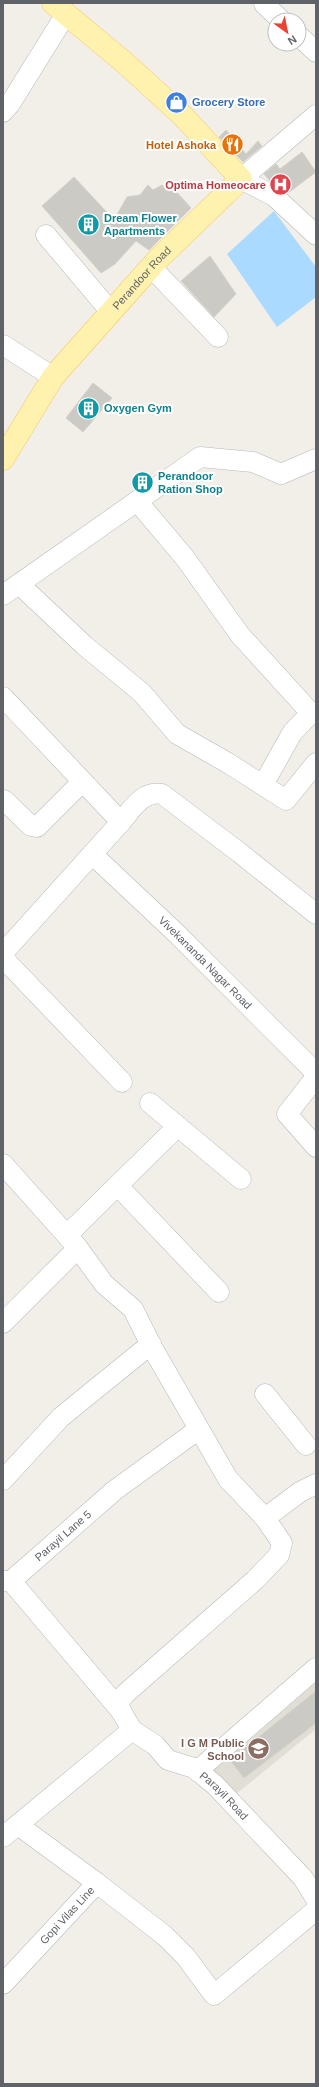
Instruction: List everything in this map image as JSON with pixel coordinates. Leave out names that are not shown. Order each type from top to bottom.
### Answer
[{"type":"main road","points":[[60,9],[125,63],[182,115],[241,180]]},
{"type":"main road","name":"Perandoor Road","points":[[3,459],[53,377],[151,267],[241,180]]},
{"type":"street","points":[[264,4],[272,12]]},
{"type":"street","points":[[3,112],[60,9]]},
{"type":"street","points":[[307,44],[316,52]]},
{"type":"street","points":[[316,115],[241,180],[274,196],[316,235]]},
{"type":"street","points":[[46,235],[111,312]]},
{"type":"street","points":[[151,267],[218,337]]},
{"type":"street","points":[[3,345],[53,377]]},
{"type":"street","points":[[316,459],[281,474],[253,462],[200,457],[11,590],[85,646],[142,693],[177,734],[286,800],[316,763]]},
{"type":"street","points":[[137,501],[184,558],[240,635],[309,699],[311,713],[292,733],[263,785]]},
{"type":"street","points":[[3,697],[121,822]]},
{"type":"street","points":[[4,800],[31,826],[38,827],[82,782]]},
{"type":"street","points":[[3,953],[146,795],[156,792],[162,794],[240,852],[316,914]]},
{"type":"street","name":"Vivekananda Nagar Road","points":[[92,854],[176,934],[316,1073]]},
{"type":"street","points":[[3,958],[122,1082]]},
{"type":"street","points":[[316,1077],[287,1114],[316,1147]]},
{"type":"street","points":[[150,1103],[241,1179]]},
{"type":"street","points":[[3,1323],[118,1186],[178,1126]]},
{"type":"street","points":[[7,1178],[72,1241],[104,1284],[133,1309],[151,1344],[228,1479],[265,1518],[282,1543],[279,1555],[255,1580],[125,1694],[117,1704],[132,1730],[10,1831]]},
{"type":"street","points":[[118,1186],[219,1292]]},
{"type":"street","points":[[3,1480],[61,1418],[151,1344]]},
{"type":"street","points":[[265,1394],[313,1445]]},
{"type":"street","name":"Parayil Lane 5","points":[[7,1581],[114,1490],[199,1429]]},
{"type":"street","points":[[265,1518],[300,1492],[316,1484]]},
{"type":"street","points":[[7,1581],[121,1710]]},
{"type":"street","points":[[197,1771],[316,1668]]},
{"type":"street","name":"Parayil Road","points":[[132,1730],[154,1745],[168,1760],[197,1771],[215,1785],[298,1874],[316,1899]]},
{"type":"street","name":"Gopi Vilas Line","points":[[3,1984],[97,1884],[10,1831]]},
{"type":"street","points":[[97,1884],[165,1936],[186,1957],[214,1995],[316,1910]]},
{"type":"shaded area","name":"I G M Public School","points":[[316,1671],[316,1729],[230,1799],[203,1769]]},
{"type":"water","points":[[274,211],[316,267],[316,297],[277,327],[227,254]]},
{"type":"building","points":[[226,130],[246,154],[258,141],[262,146],[243,162],[219,137]]},
{"type":"building","points":[[302,152],[316,172],[288,193],[270,181],[264,174],[276,164],[280,169]]},
{"type":"building","points":[[74,177],[114,220],[127,197],[140,195],[148,185],[153,190],[162,185],[170,192],[174,189],[191,208],[149,250],[136,241],[115,264],[101,273],[42,206]]},
{"type":"building","points":[[210,256],[236,294],[214,317],[181,281]]},
{"type":"building","name":"Oxygen Gym","points":[[93,383],[112,398],[83,432],[66,418]]},
{"type":"building","points":[[316,1691],[316,1723],[244,1778],[230,1760]]},
{"type":"place","name":"Grocery Store","points":[[176,102]]},
{"type":"place","name":"Hotel Ashoka","points":[[232,145]]},
{"type":"place","name":"Optima Homeocare","points":[[281,185]]},
{"type":"place","name":"Dream Flower Apartments","points":[[88,224]]},
{"type":"place","name":"Oxygen Gym","points":[[89,408]]},
{"type":"place","name":"Perandoor Ration Shop","points":[[143,482]]},
{"type":"place","name":"I G M Public School","points":[[259,1749]]}]
